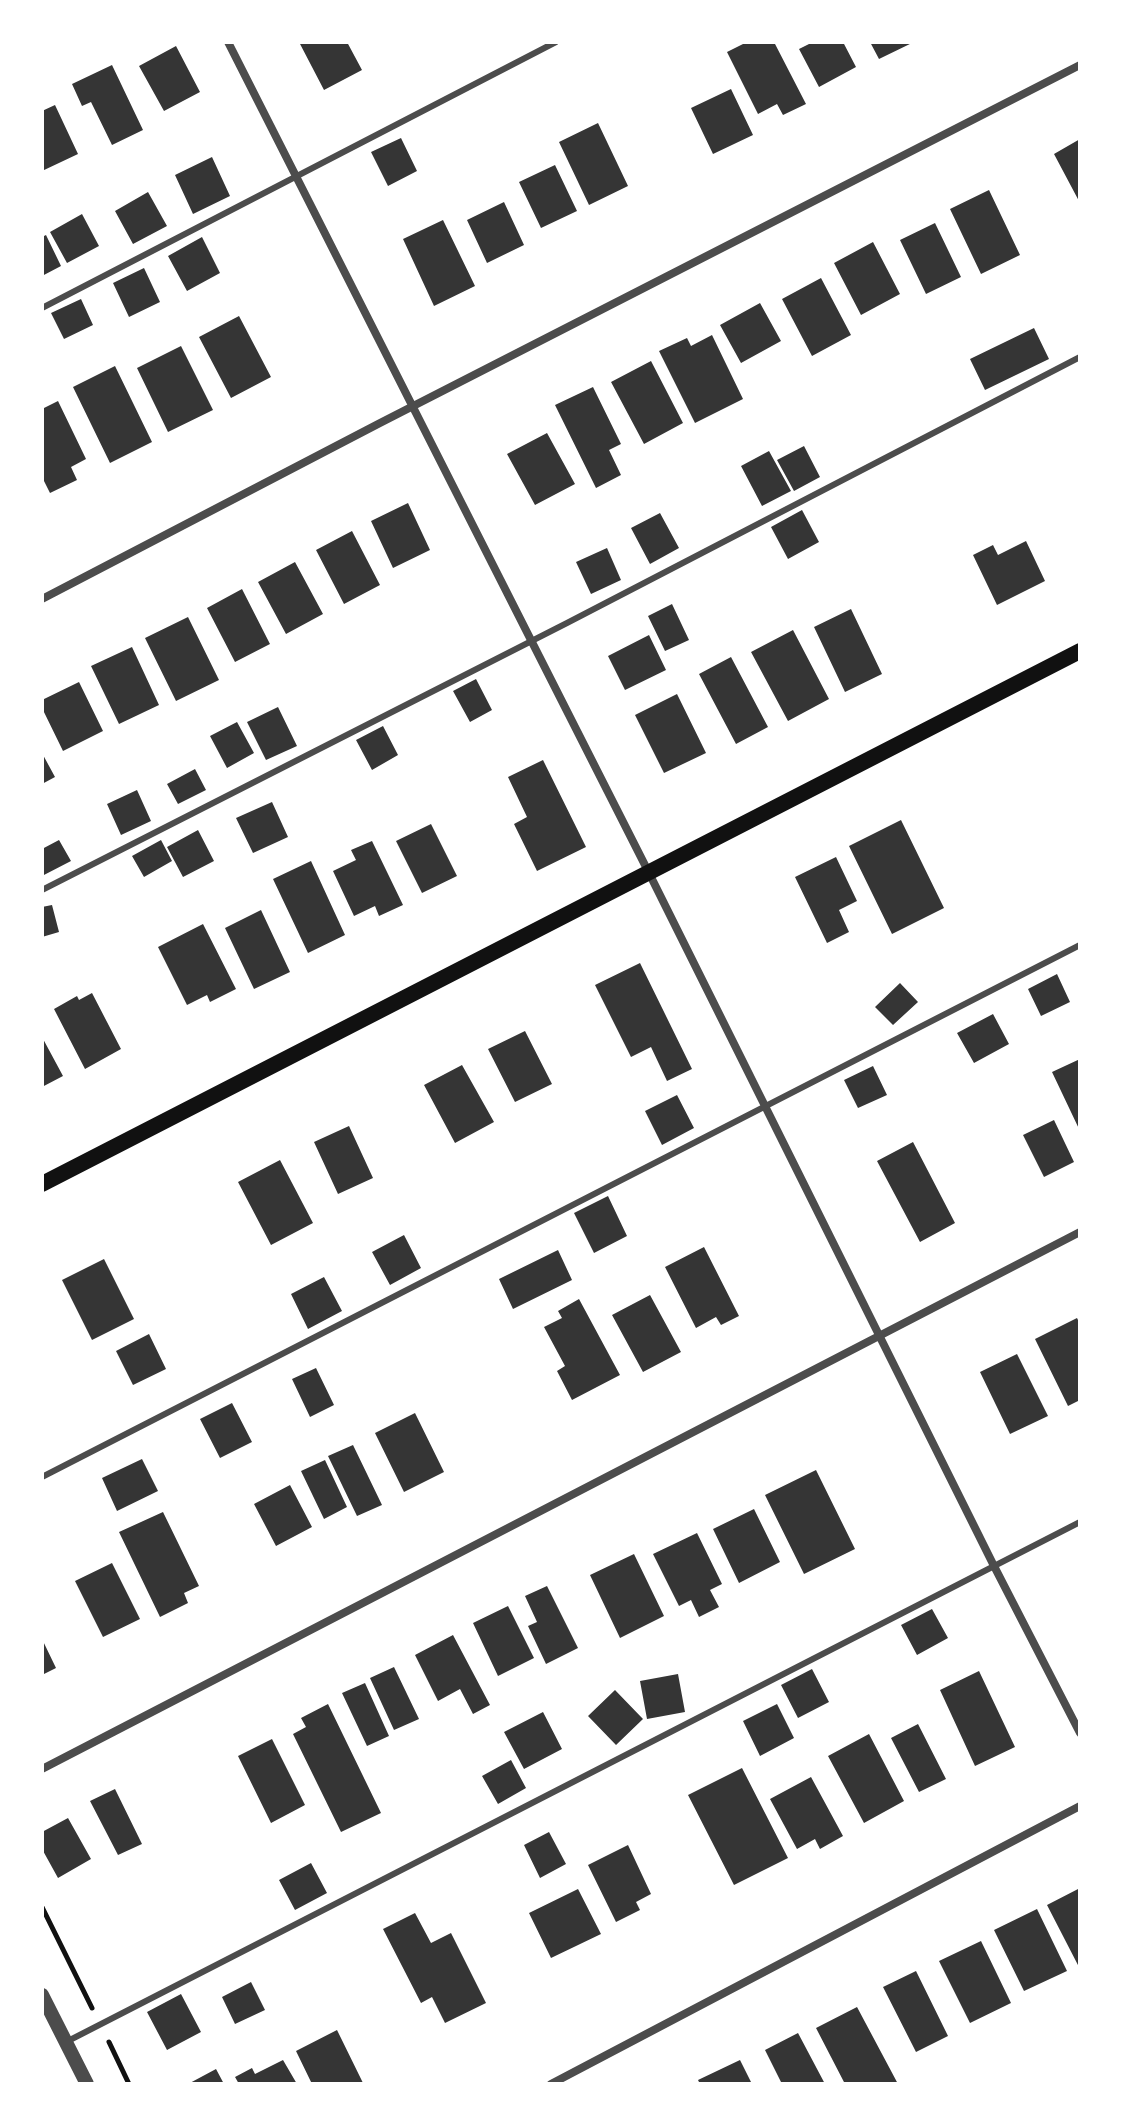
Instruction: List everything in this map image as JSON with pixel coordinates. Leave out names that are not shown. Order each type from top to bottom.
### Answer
[{"type":"main road","points":[[42,1184],[1080,651]]},
{"type":"street","points":[[228,42],[1080,1733]]},
{"type":"street","points":[[42,599],[1080,65]]},
{"type":"street","points":[[42,1769],[1080,1232]]},
{"type":"street","points":[[551,2084],[1080,1806]]},
{"type":"street","points":[[42,1995],[87,2084]]},
{"type":"lane","points":[[42,308],[556,42]]},
{"type":"lane","points":[[42,890],[1080,357]]},
{"type":"lane","points":[[42,1477],[1080,945]]},
{"type":"lane","points":[[66,2042],[1080,1522]]},
{"type":"path","points":[[42,1907],[129,2084]]},
{"type":"building","points":[[299,42],[347,42],[362,70],[324,90]]},
{"type":"building","points":[[747,42],[774,42],[806,104],[783,115],[777,104],[758,114],[727,52]]},
{"type":"building","points":[[813,42],[843,42],[856,67],[819,87],[799,49]]},
{"type":"building","points":[[870,42],[914,42],[879,59]]},
{"type":"building","points":[[176,46],[200,92],[164,111],[139,66]]},
{"type":"building","points":[[112,65],[143,130],[112,145],[91,102],[82,106],[72,84]]},
{"type":"building","points":[[731,89],[753,135],[713,154],[691,108]]},
{"type":"building","points":[[55,105],[78,154],[42,171],[42,111]]},
{"type":"building","points":[[598,123],[628,186],[589,205],[559,142]]},
{"type":"building","points":[[401,138],[417,171],[388,186],[371,152]]},
{"type":"building","points":[[1080,139],[1080,203],[1054,154]]},
{"type":"building","points":[[212,157],[230,196],[193,214],[175,175]]},
{"type":"building","points":[[555,165],[577,211],[541,228],[519,182]]},
{"type":"building","points":[[989,190],[1020,255],[981,274],[950,209]]},
{"type":"building","points":[[148,192],[167,226],[133,244],[115,211]]},
{"type":"building","points":[[504,202],[524,245],[487,263],[467,220]]},
{"type":"building","points":[[82,214],[99,246],[67,263],[50,232]]},
{"type":"building","points":[[443,220],[475,286],[434,306],[403,239]]},
{"type":"building","points":[[935,223],[961,277],[926,294],[900,240]]},
{"type":"building","points":[[46,235],[61,266],[42,276],[42,237]]},
{"type":"building","points":[[202,237],[220,273],[187,291],[168,256]]},
{"type":"building","points":[[873,242],[900,294],[861,315],[834,263]]},
{"type":"building","points":[[144,268],[160,302],[129,317],[113,283]]},
{"type":"building","points":[[821,278],[851,335],[812,356],[782,299]]},
{"type":"building","points":[[81,299],[93,325],[64,339],[51,313]]},
{"type":"building","points":[[760,303],[781,341],[741,363],[720,325]]},
{"type":"building","points":[[239,316],[271,377],[231,398],[199,337]]},
{"type":"building","points":[[1034,328],[1049,359],[985,390],[970,359]]},
{"type":"building","points":[[712,335],[743,399],[695,423],[659,351],[687,338],[691,346]]},
{"type":"building","points":[[181,346],[213,410],[168,432],[137,368]]},
{"type":"building","points":[[651,361],[683,423],[644,444],[611,382]]},
{"type":"building","points":[[115,366],[152,442],[110,463],[73,387]]},
{"type":"building","points":[[593,387],[621,444],[609,450],[621,475],[596,488],[555,405]]},
{"type":"building","points":[[58,401],[86,459],[71,467],[77,480],[50,493],[42,477],[42,409]]},
{"type":"building","points":[[547,433],[575,484],[535,505],[507,454]]},
{"type":"building","points":[[804,446],[820,477],[794,491],[777,460]]},
{"type":"building","points":[[769,451],[791,491],[762,506],[741,466]]},
{"type":"building","points":[[408,503],[430,550],[393,568],[371,521]]},
{"type":"building","points":[[802,510],[819,542],[788,559],[771,527]]},
{"type":"building","points":[[660,513],[679,548],[650,564],[631,528]]},
{"type":"building","points":[[352,531],[380,585],[344,604],[316,550]]},
{"type":"building","points":[[1026,541],[1045,581],[997,605],[973,555],[993,545],[998,555]]},
{"type":"building","points":[[607,548],[621,580],[591,594],[576,562]]},
{"type":"building","points":[[295,562],[323,614],[286,634],[258,582]]},
{"type":"building","points":[[242,589],[270,644],[235,662],[207,608]]},
{"type":"building","points":[[672,604],[689,640],[665,651],[648,616]]},
{"type":"building","points":[[851,609],[882,674],[845,692],[814,627]]},
{"type":"building","points":[[188,617],[219,680],[176,701],[145,638]]},
{"type":"building","points":[[793,630],[829,699],[788,721],[751,652]]},
{"type":"building","points":[[649,635],[666,670],[625,690],[608,656]]},
{"type":"building","points":[[132,647],[159,705],[119,724],[91,666]]},
{"type":"building","points":[[731,657],[768,727],[736,744],[699,674]]},
{"type":"building","points":[[476,679],[492,710],[470,722],[453,691]]},
{"type":"building","points":[[79,682],[103,731],[63,751],[42,708],[42,700]]},
{"type":"building","points":[[677,694],[706,753],[664,773],[635,715]]},
{"type":"building","points":[[278,707],[297,746],[266,760],[247,722]]},
{"type":"building","points":[[237,722],[254,753],[227,768],[210,736]]},
{"type":"building","points":[[383,726],[398,755],[372,770],[356,740]]},
{"type":"building","points":[[42,753],[55,777],[42,784]]},
{"type":"building","points":[[543,760],[586,847],[537,871],[514,824],[527,817],[508,777]]},
{"type":"building","points":[[195,769],[206,790],[178,804],[167,784]]},
{"type":"building","points":[[137,790],[151,821],[121,835],[107,804]]},
{"type":"building","points":[[272,802],[288,837],[253,853],[236,818]]},
{"type":"building","points":[[901,820],[944,908],[892,934],[849,846]]},
{"type":"building","points":[[431,824],[457,876],[422,893],[396,841]]},
{"type":"building","points":[[198,830],[214,861],[183,877],[167,847]]},
{"type":"building","points":[[59,840],[71,861],[42,876],[42,849]]},
{"type":"building","points":[[161,840],[172,861],[144,877],[132,856]]},
{"type":"building","points":[[372,841],[403,905],[379,916],[375,906],[354,916],[333,871],[356,860],[351,850]]},
{"type":"building","points":[[836,857],[857,901],[839,910],[849,932],[827,943],[795,877]]},
{"type":"building","points":[[311,861],[345,935],[308,953],[273,879]]},
{"type":"building","points":[[52,905],[59,932],[42,937],[42,907]]},
{"type":"building","points":[[261,910],[290,972],[254,989],[225,928]]},
{"type":"building","points":[[203,924],[236,989],[210,1002],[207,995],[187,1005],[158,947]]},
{"type":"building","points":[[640,963],[692,1069],[667,1081],[651,1047],[631,1057],[595,985]]},
{"type":"building","points":[[1057,974],[1070,1002],[1041,1016],[1028,989]]},
{"type":"building","points":[[900,983],[918,1002],[893,1025],[875,1007]]},
{"type":"building","points":[[92,993],[121,1049],[85,1069],[54,1009],[77,996],[79,1000]]},
{"type":"building","points":[[993,1014],[1009,1044],[974,1063],[957,1033]]},
{"type":"building","points":[[525,1031],[552,1084],[515,1102],[488,1049]]},
{"type":"building","points":[[42,1037],[63,1076],[42,1087]]},
{"type":"building","points":[[1080,1059],[1080,1131],[1052,1072]]},
{"type":"building","points":[[462,1065],[494,1122],[455,1143],[424,1085]]},
{"type":"building","points":[[873,1066],[887,1095],[858,1108],[844,1080]]},
{"type":"building","points":[[677,1095],[694,1128],[662,1145],[645,1111]]},
{"type":"building","points":[[1054,1120],[1074,1162],[1044,1177],[1023,1135]]},
{"type":"building","points":[[349,1126],[373,1178],[338,1194],[314,1142]]},
{"type":"building","points":[[913,1142],[955,1223],[920,1242],[877,1161]]},
{"type":"building","points":[[280,1160],[313,1223],[271,1245],[238,1182]]},
{"type":"building","points":[[608,1196],[627,1236],[594,1253],[574,1213]]},
{"type":"building","points":[[404,1235],[421,1268],[390,1285],[372,1252]]},
{"type":"building","points":[[704,1247],[739,1316],[721,1325],[716,1317],[696,1328],[665,1267]]},
{"type":"building","points":[[558,1250],[572,1280],[513,1309],[499,1279]]},
{"type":"building","points":[[104,1259],[134,1319],[92,1340],[62,1280]]},
{"type":"building","points":[[324,1277],[342,1311],[308,1329],[291,1294]]},
{"type":"building","points":[[650,1295],[681,1352],[643,1372],[612,1315]]},
{"type":"building","points":[[579,1299],[620,1375],[572,1400],[557,1371],[565,1366],[544,1327],[562,1318],[558,1311]]},
{"type":"building","points":[[1077,1318],[1080,1324],[1080,1400],[1068,1406],[1035,1339]]},
{"type":"building","points":[[149,1334],[166,1369],[133,1385],[116,1351]]},
{"type":"building","points":[[1017,1354],[1048,1416],[1010,1434],[980,1372]]},
{"type":"building","points":[[316,1368],[334,1405],[310,1417],[292,1379]]},
{"type":"building","points":[[232,1403],[252,1442],[220,1458],[200,1419]]},
{"type":"building","points":[[415,1413],[444,1472],[404,1492],[375,1433]]},
{"type":"building","points":[[353,1445],[382,1505],[357,1516],[328,1456]]},
{"type":"building","points":[[142,1459],[158,1491],[117,1511],[102,1478]]},
{"type":"building","points":[[325,1460],[347,1507],[324,1519],[301,1471]]},
{"type":"building","points":[[816,1470],[855,1549],[804,1574],[765,1495]]},
{"type":"building","points":[[290,1485],[312,1527],[276,1546],[254,1504]]},
{"type":"building","points":[[754,1509],[780,1562],[739,1583],[713,1529]]},
{"type":"building","points":[[163,1512],[199,1586],[184,1593],[188,1603],[160,1617],[119,1532]]},
{"type":"building","points":[[697,1533],[722,1584],[710,1590],[719,1607],[699,1617],[691,1600],[679,1606],[653,1554]]},
{"type":"building","points":[[634,1554],[664,1616],[620,1638],[590,1575]]},
{"type":"building","points":[[112,1563],[140,1619],[103,1637],[75,1581]]},
{"type":"building","points":[[547,1586],[578,1648],[546,1664],[528,1626],[537,1622],[525,1596]]},
{"type":"building","points":[[508,1606],[534,1658],[498,1676],[473,1623]]},
{"type":"building","points":[[932,1609],[948,1638],[917,1655],[901,1625]]},
{"type":"building","points":[[453,1635],[490,1705],[473,1714],[460,1689],[438,1701],[415,1655]]},
{"type":"building","points":[[42,1639],[56,1668],[42,1675]]},
{"type":"building","points":[[394,1667],[419,1719],[394,1730],[370,1678]]},
{"type":"building","points":[[812,1669],[829,1702],[798,1718],[781,1685]]},
{"type":"building","points":[[979,1671],[1015,1747],[975,1766],[940,1690]]},
{"type":"building","points":[[678,1674],[685,1712],[647,1719],[640,1681]]},
{"type":"building","points":[[365,1683],[389,1736],[367,1746],[342,1693]]},
{"type":"building","points":[[615,1690],[643,1719],[616,1745],[588,1716]]},
{"type":"building","points":[[328,1704],[381,1813],[341,1832],[293,1734],[306,1727],[301,1718]]},
{"type":"building","points":[[777,1704],[794,1738],[760,1756],[743,1721]]},
{"type":"building","points":[[543,1712],[562,1749],[524,1769],[504,1732]]},
{"type":"building","points":[[918,1724],[946,1779],[919,1792],[891,1738]]},
{"type":"building","points":[[869,1734],[904,1801],[864,1823],[828,1756]]},
{"type":"building","points":[[272,1739],[305,1805],[271,1823],[238,1756]]},
{"type":"building","points":[[511,1760],[526,1788],[498,1804],[482,1776]]},
{"type":"building","points":[[742,1768],[788,1858],[734,1885],[688,1795]]},
{"type":"building","points":[[811,1777],[843,1836],[820,1849],[815,1839],[797,1849],[770,1799]]},
{"type":"building","points":[[115,1789],[142,1844],[118,1855],[90,1801]]},
{"type":"building","points":[[68,1818],[91,1859],[58,1878],[42,1849],[42,1832]]},
{"type":"building","points":[[549,1832],[566,1864],[540,1878],[524,1845]]},
{"type":"building","points":[[628,1845],[651,1894],[636,1902],[640,1910],[616,1922],[588,1865]]},
{"type":"building","points":[[311,1863],[327,1893],[295,1910],[279,1880]]},
{"type":"building","points":[[1080,1888],[1080,1969],[1047,1905]]},
{"type":"building","points":[[578,1889],[601,1934],[551,1958],[529,1913]]},
{"type":"building","points":[[1037,1909],[1067,1971],[1024,1991],[994,1930]]},
{"type":"building","points":[[415,1913],[431,1943],[451,1933],[486,2003],[445,2023],[432,1997],[421,2003],[383,1929]]},
{"type":"building","points":[[981,1941],[1011,2003],[970,2023],[939,1961]]},
{"type":"building","points":[[916,1971],[948,2036],[916,2052],[883,1987]]},
{"type":"building","points":[[251,1982],[265,2010],[235,2024],[222,1997]]},
{"type":"building","points":[[181,1994],[201,2032],[167,2050],[147,2012]]},
{"type":"building","points":[[857,2007],[898,2084],[845,2084],[816,2028]]},
{"type":"building","points":[[337,2030],[363,2083],[312,2084],[296,2051]]},
{"type":"building","points":[[798,2033],[825,2084],[782,2084],[765,2050]]},
{"type":"building","points":[[283,2060],[297,2084],[239,2084],[235,2077],[252,2068],[255,2074]]},
{"type":"building","points":[[740,2060],[752,2084],[700,2084],[698,2080]]},
{"type":"building","points":[[216,2069],[224,2084],[188,2084]]}]
